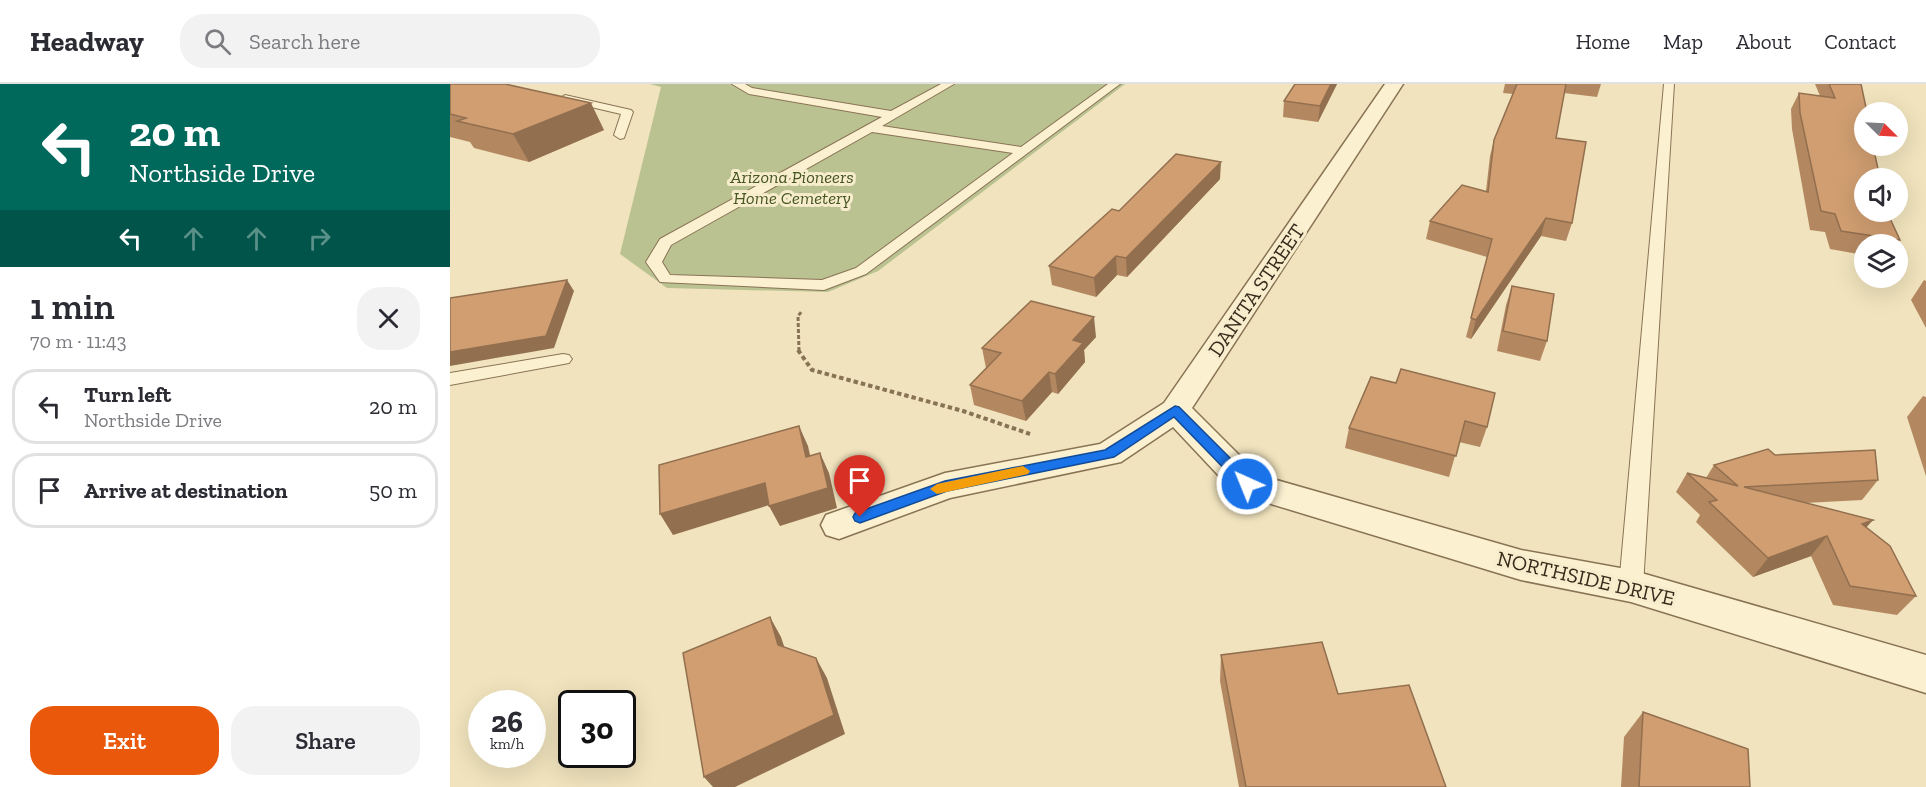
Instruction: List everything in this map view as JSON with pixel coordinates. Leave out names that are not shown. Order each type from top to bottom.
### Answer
[{"type":"street","name":"DANITA STREET","points":[[1175,410],[1394,84]]},
{"type":"street","name":"NORTHSIDE DRIVE","points":[[1175,410],[1247,484],[1521,565],[1631,586],[1926,674]]},
{"type":"street","points":[[839,525],[945,486],[1109,454],[1175,410]]},
{"type":"lane","points":[[737,84],[749,91],[892,115]]},
{"type":"lane","points":[[949,84],[665,242],[654,262],[665,279],[824,285],[861,272],[1115,84]]},
{"type":"lane","points":[[1631,586],[1669,84]]},
{"type":"lane","points":[[559,97],[627,112],[620,135]]},
{"type":"lane","points":[[872,128],[1023,151]]},
{"type":"lane","points":[[450,379],[563,359]]},
{"type":"path","points":[[824,285],[798,316],[797,349],[812,370],[963,411],[1036,436]]},
{"type":"green space","name":"Arizona Pioneers Home Cemetery","points":[[650,84],[1125,84],[878,271],[828,292],[667,288],[620,254],[661,87]]},
{"type":"building","points":[[450,84],[505,84],[591,103],[513,134],[457,121],[466,118],[450,114]]},
{"type":"building","points":[[1295,84],[1331,84],[1320,106],[1284,101]]},
{"type":"building","points":[[1517,84],[1566,84],[1556,138],[1586,142],[1572,223],[1546,218],[1476,320],[1471,318],[1492,239],[1430,221],[1462,185],[1488,192],[1494,140]]},
{"type":"building","points":[[1829,84],[1861,84],[1865,102],[1854,102],[1854,156],[1875,156],[1878,168],[1854,168],[1854,222],[1892,222],[1897,234],[1861,234],[1841,231],[1835,214],[1821,211],[1800,113],[1799,93],[1835,98]]},
{"type":"building","points":[[1176,154],[1221,162],[1126,258],[1116,256],[1094,278],[1049,266],[1112,209],[1119,211]]},
{"type":"building","points":[[567,280],[546,336],[450,352],[450,298]]},
{"type":"building","points":[[1512,286],[1554,294],[1547,341],[1503,331]]},
{"type":"building","points":[[1031,301],[1094,317],[1073,340],[1083,343],[1055,374],[1049,372],[1022,401],[970,385],[1001,353],[982,348]]},
{"type":"building","points":[[1401,369],[1495,393],[1487,427],[1465,421],[1456,456],[1349,428],[1371,377],[1396,383]]},
{"type":"building","points":[[799,426],[806,457],[820,453],[828,488],[769,506],[765,483],[660,514],[659,465]]},
{"type":"building","points":[[1768,449],[1775,455],[1875,450],[1878,480],[1744,487],[1873,520],[1862,524],[1890,546],[1916,596],[1850,586],[1827,536],[1768,558],[1709,502],[1717,500],[1687,473],[1738,486],[1714,465]]},
{"type":"building","points":[[770,617],[778,645],[816,658],[834,715],[704,777],[683,653]]},
{"type":"building","points":[[1322,642],[1338,694],[1409,685],[1446,787],[1246,787],[1221,655]]},
{"type":"building","points":[[1643,712],[1748,749],[1750,787],[1639,787]]},
{"type":"slow traffic","points":[[937,489],[1023,471]]},
{"type":"route","points":[[860,517],[945,486],[1109,454],[1175,410],[1247,484]]}]
